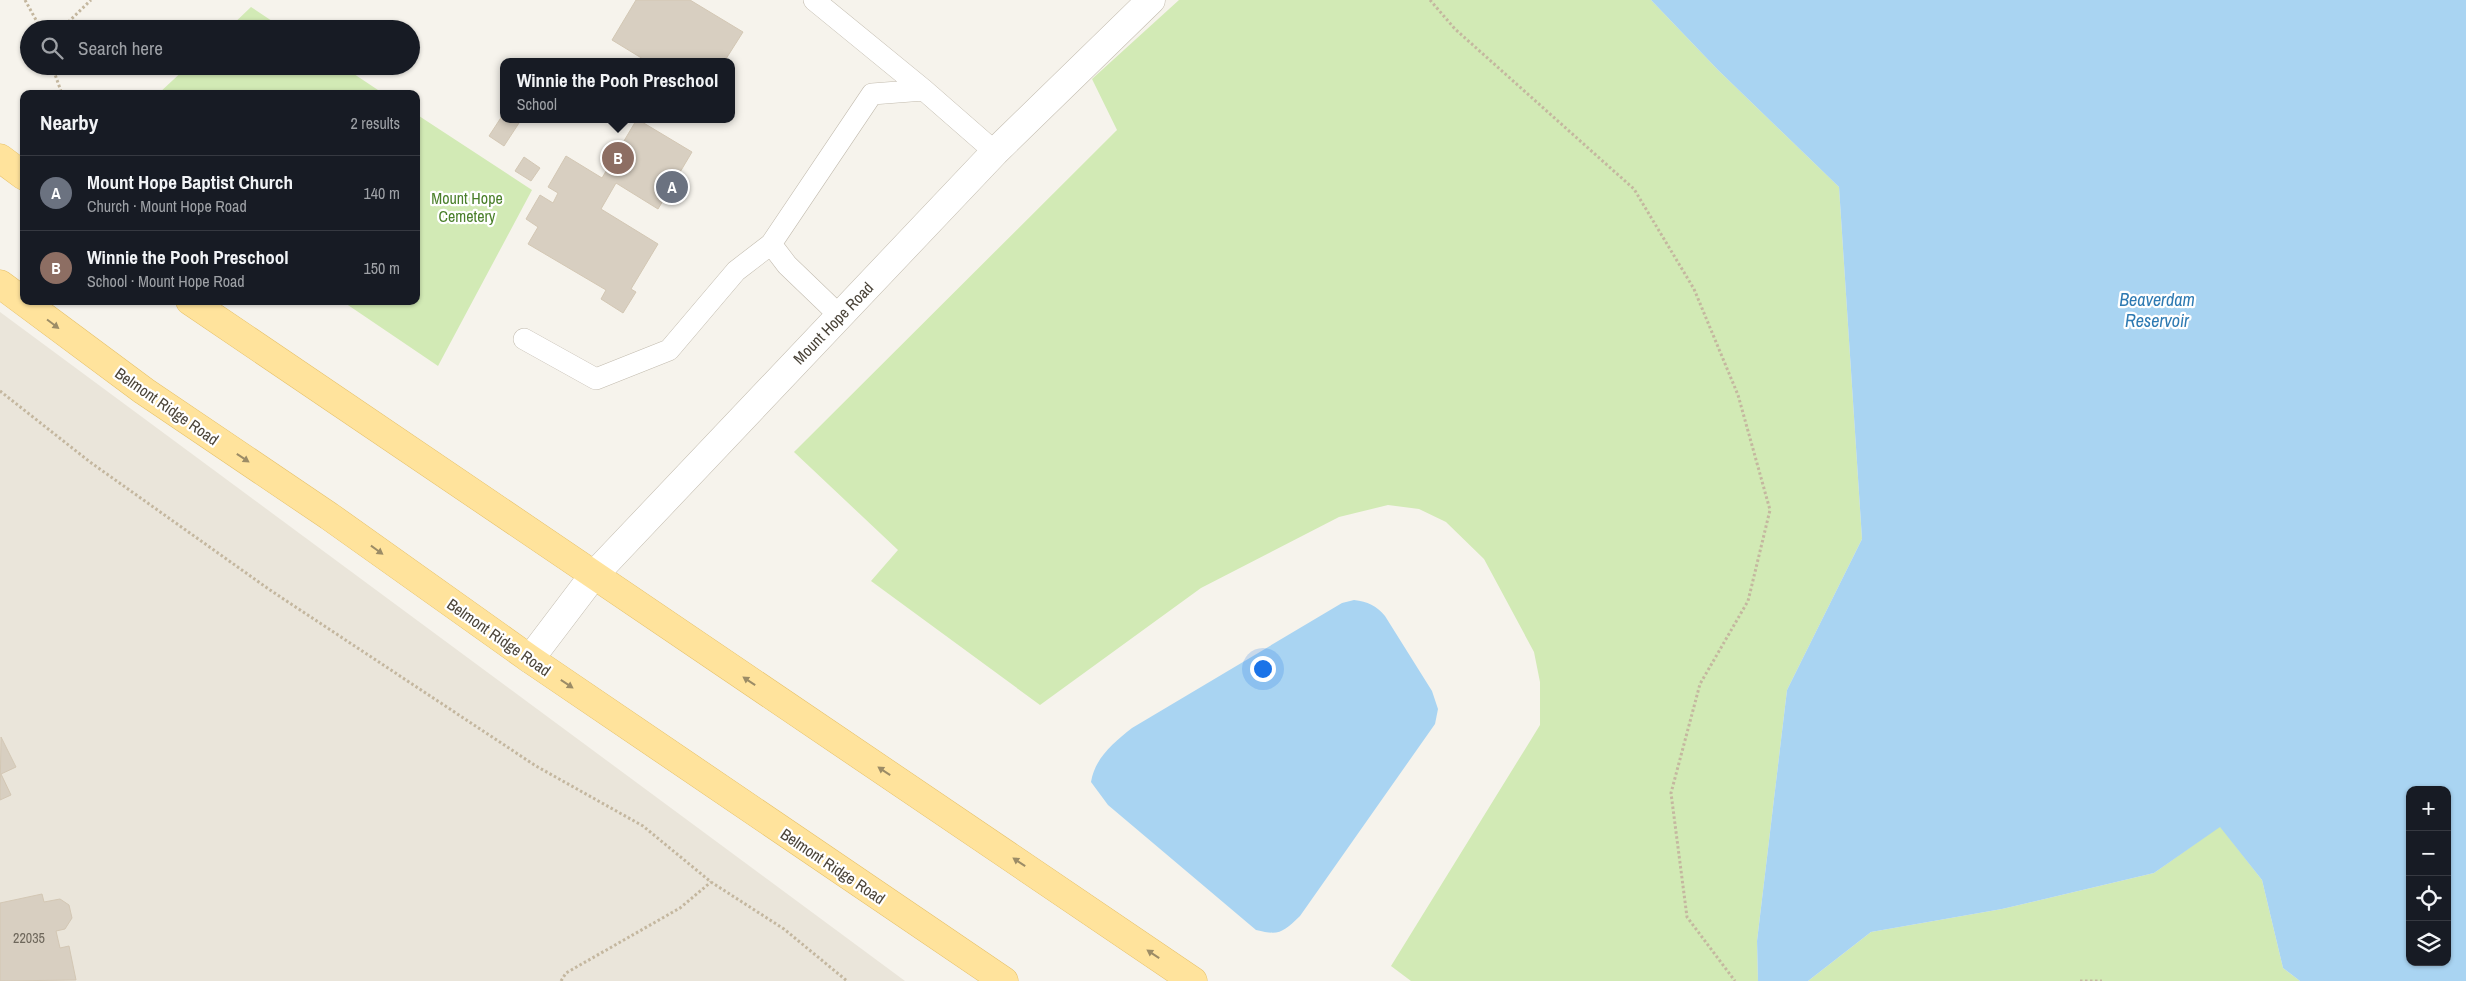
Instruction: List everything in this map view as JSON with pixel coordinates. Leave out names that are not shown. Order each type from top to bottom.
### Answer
[{"type":"main road","points":[[0,158],[20,173]]},
{"type":"main road","name":"Belmont Ridge Road","points":[[0,284],[20,299]]},
{"type":"main road","name":"Belmont Ridge Road","points":[[28,305],[144,391],[329,516],[530,659],[1004,981]]},
{"type":"main road","points":[[196,305],[1193,981]]},
{"type":"street","name":"Mount Hope Road","points":[[530,659],[593,576],[995,152],[1151,0]]},
{"type":"lane","points":[[814,0],[924,90],[995,152]]},
{"type":"lane","points":[[524,339],[596,379],[670,350],[736,272],[771,244],[872,94],[924,90]]},
{"type":"lane","points":[[771,244],[787,265],[840,316]]},
{"type":"path","points":[[25,0],[35,20]]},
{"type":"path","points":[[69,20],[90,0]]},
{"type":"path","points":[[1430,0],[1455,29],[1634,189],[1694,289],[1738,395],[1770,510],[1748,601],[1700,684],[1671,792],[1687,917],[1735,981]]},
{"type":"path","points":[[55,75],[61,90]]},
{"type":"path","points":[[0,391],[90,462],[270,590],[536,766],[643,826],[711,882],[784,929],[847,981]]},
{"type":"path","points":[[560,981],[566,974],[680,908],[711,882]]},
{"type":"path","points":[[2080,981],[2102,981]]},
{"type":"shaded area","points":[[0,312],[905,981],[0,981]]},
{"type":"green space","points":[[1179,0],[1651,0],[1718,70],[1839,187],[1862,539],[1787,690],[1757,941],[1758,981],[1411,981],[1391,966],[1540,725],[1540,682],[1534,652],[1484,559],[1446,522],[1419,509],[1388,505],[1339,517],[1201,588],[1040,705],[871,581],[898,550],[794,452],[1117,130],[1092,79]]},
{"type":"green space","points":[[251,7],[270,20],[237,20]]},
{"type":"green space","points":[[178,75],[356,75],[378,90],[162,90]]},
{"type":"green space","name":"Mount Hope Cemetery","points":[[420,117],[532,190],[438,366],[348,305],[420,305]]},
{"type":"green space","points":[[2220,826],[2262,880],[2283,968],[2300,981],[1808,981],[1871,932],[2002,909],[2154,873]]},
{"type":"water","name":"Beaverdam Reservoir","points":[[1651,0],[2466,0],[2466,981],[2300,981],[2283,968],[2262,880],[2220,827],[2154,873],[2002,909],[1871,932],[1808,981],[1758,981],[1757,941],[1787,690],[1862,539],[1839,187],[1718,70]]},
{"type":"water","points":[[1354,600],[1371,605],[1385,616],[1432,691],[1438,709],[1435,724],[1300,916],[1281,931],[1271,933],[1256,930],[1108,805],[1091,782],[1093,773],[1106,752],[1132,728],[1342,603]]},
{"type":"building","points":[[636,0],[690,0],[743,32],[727,58],[641,58],[612,40]]},
{"type":"building","points":[[500,119],[500,123],[519,123],[504,146],[489,136]]},
{"type":"building","points":[[635,123],[644,123],[692,152],[658,209],[616,183],[601,209],[658,244],[631,289],[636,292],[623,313],[601,299],[606,290],[528,244],[538,227],[526,219],[540,195],[553,203],[558,193],[548,187],[566,156],[602,178]]},
{"type":"building","points":[[524,157],[540,168],[531,181],[515,171]]},
{"type":"building","points":[[1,737],[16,767],[1,774],[11,795],[0,800]]},
{"type":"building","points":[[42,894],[44,902],[60,899],[69,905],[72,918],[65,929],[56,931],[60,948],[69,946],[76,980],[0,981],[0,903]]},
{"type":"place","name":"Winnie the Pooh Preschool","points":[[618,158]]},
{"type":"place","name":"Mount Hope Baptist Church","points":[[672,187]]}]
